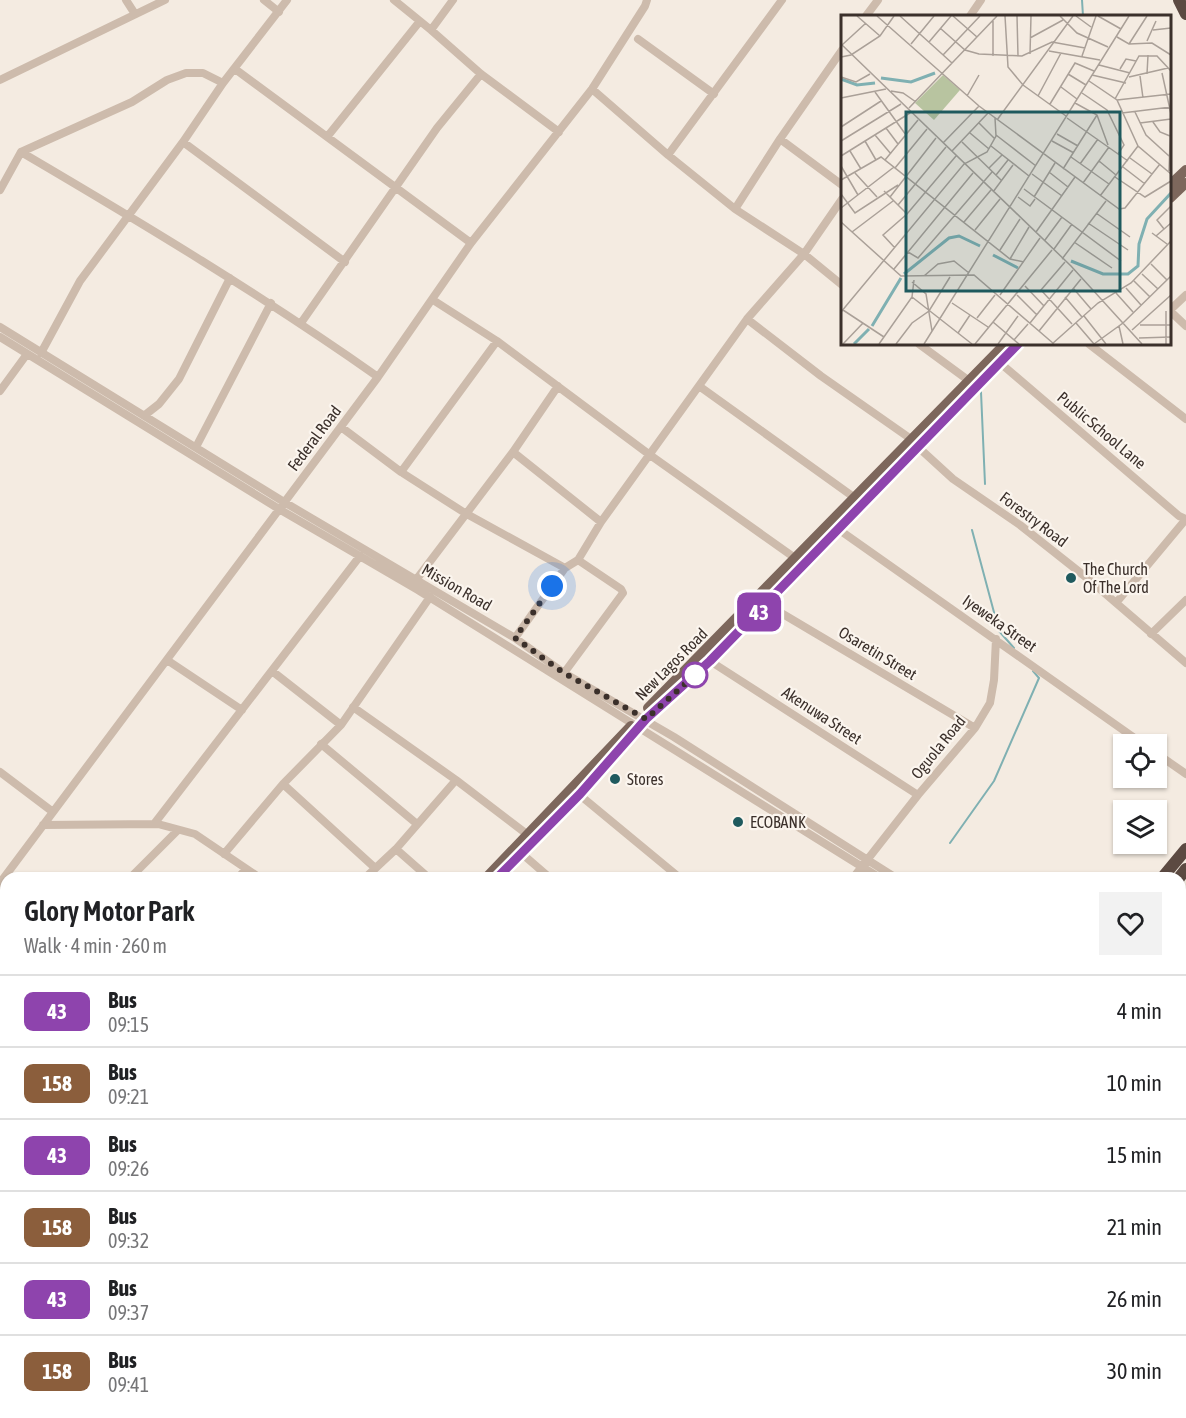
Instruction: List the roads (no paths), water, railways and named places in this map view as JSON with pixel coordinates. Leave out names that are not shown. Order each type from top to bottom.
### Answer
[{"type":"highway","points":[[1179,0],[1186,14]]},
{"type":"highway","points":[[1167,872],[1186,849]]},
{"type":"main road","points":[[1171,184],[1186,170]]},
{"type":"main road","points":[[1171,197],[1186,183]]},
{"type":"main road","name":"New Lagos Road","points":[[973,384],[1004,345]]},
{"type":"main road","name":"New Lagos Road","points":[[492,872],[575,791],[795,558],[973,384],[1017,345]]},
{"type":"main road","name":"New Lagos Road","points":[[640,721],[710,661],[838,528],[914,443]]},
{"type":"main road","name":"New Lagos Road","points":[[502,872],[531,836]]},
{"type":"street","points":[[126,0],[135,14]]},
{"type":"street","points":[[0,80],[165,0]]},
{"type":"street","points":[[264,0],[279,12]]},
{"type":"street","points":[[41,353],[81,281],[183,142],[223,83],[287,0]]},
{"type":"street","points":[[394,0],[480,74],[559,132]]},
{"type":"street","points":[[431,30],[453,0]]},
{"type":"street","points":[[668,155],[782,0]]},
{"type":"street","points":[[867,15],[878,0]]},
{"type":"street","points":[[971,15],[981,0]]},
{"type":"street","name":"Federal Road","points":[[13,872],[43,825],[378,377],[471,243],[592,88],[646,3]]},
{"type":"street","points":[[327,137],[420,21]]},
{"type":"street","points":[[638,39],[714,94]]},
{"type":"street","points":[[735,209],[841,53]]},
{"type":"street","points":[[235,69],[471,243]]},
{"type":"street","points":[[0,190],[21,152],[132,102],[167,80],[186,73],[203,73],[223,83]]},
{"type":"street","points":[[301,323],[437,128],[480,74]]},
{"type":"street","points":[[592,88],[668,155],[735,209],[804,254],[841,283]]},
{"type":"street","points":[[780,140],[841,184]]},
{"type":"street","points":[[183,142],[345,262]]},
{"type":"street","points":[[21,152],[271,303],[378,377]]},
{"type":"street","points":[[515,638],[565,568],[578,560],[601,522],[747,320],[804,254],[841,202]]},
{"type":"street","points":[[145,415],[159,404],[178,379],[230,278]]},
{"type":"street","points":[[1171,309],[1186,295]]},
{"type":"street","points":[[433,300],[497,341],[650,455],[795,558]]},
{"type":"street","points":[[196,447],[271,303]]},
{"type":"street","points":[[1171,311],[1186,327]]},
{"type":"street","name":"Forestry Road","points":[[747,320],[914,443],[953,479],[1020,525],[1186,663]]},
{"type":"street","name":"Mission Road","points":[[0,327],[196,447],[360,556],[640,721]]},
{"type":"street","name":"Mission Road","points":[[0,337],[282,506],[515,638],[564,673],[864,863],[883,872]]},
{"type":"street","points":[[401,472],[497,341]]},
{"type":"street","points":[[920,345],[973,384]]},
{"type":"street","points":[[1090,345],[1186,419]]},
{"type":"street","points":[[0,391],[27,354]]},
{"type":"street","name":"Public School Lane","points":[[999,362],[1170,508],[1186,519]]},
{"type":"street","points":[[416,580],[513,452],[558,386]]},
{"type":"street","points":[[699,386],[855,498]]},
{"type":"street","points":[[341,427],[401,472],[465,513],[565,568]]},
{"type":"street","points":[[513,452],[601,522]]},
{"type":"street","points":[[1116,603],[1186,519]]},
{"type":"street","name":"Iyeweka Street","points":[[838,528],[1129,734]]},
{"type":"street","points":[[154,824],[360,556]]},
{"type":"street","points":[[564,673],[623,593],[621,589],[578,560]]},
{"type":"street","points":[[224,854],[283,784],[341,724],[430,597]]},
{"type":"street","points":[[1151,634],[1186,600]]},
{"type":"street","name":"Osaretin Street","points":[[766,604],[975,728]]},
{"type":"street","name":"Oguola Road","points":[[857,872],[975,728],[990,703],[994,680],[996,639]]},
{"type":"street","points":[[167,660],[242,710]]},
{"type":"street","name":"Akenuwa Street","points":[[710,661],[918,795]]},
{"type":"street","points":[[272,671],[341,724]]},
{"type":"street","points":[[353,707],[531,836]]},
{"type":"street","points":[[321,744],[417,824]]},
{"type":"street","points":[[1167,761],[1186,774]]},
{"type":"street","points":[[0,772],[53,812]]},
{"type":"street","points":[[370,872],[396,849],[456,780]]},
{"type":"street","points":[[283,784],[374,867]]},
{"type":"street","points":[[575,791],[673,872]]},
{"type":"street","points":[[43,825],[154,824],[195,834],[251,872]]},
{"type":"street","points":[[136,872],[178,830]]},
{"type":"street","points":[[396,849],[422,872]]},
{"type":"street","points":[[520,852],[543,872]]},
{"type":"street","name":"Mission Road","points":[[864,863],[874,872]]},
{"type":"street","points":[[243,872],[246,869]]},
{"type":"waterway","points":[[1082,0],[1083,15]]},
{"type":"waterway","points":[[981,392],[985,484]]},
{"type":"waterway","points":[[972,530],[999,631],[1014,648]]},
{"type":"waterway","points":[[950,843],[994,781],[1039,678],[1033,671]]},
{"type":"place","name":"The Church Of The Lord","points":[[1071,578]]},
{"type":"place","name":"Stores","points":[[615,779]]},
{"type":"place","name":"ECOBANK","points":[[738,822]]}]
